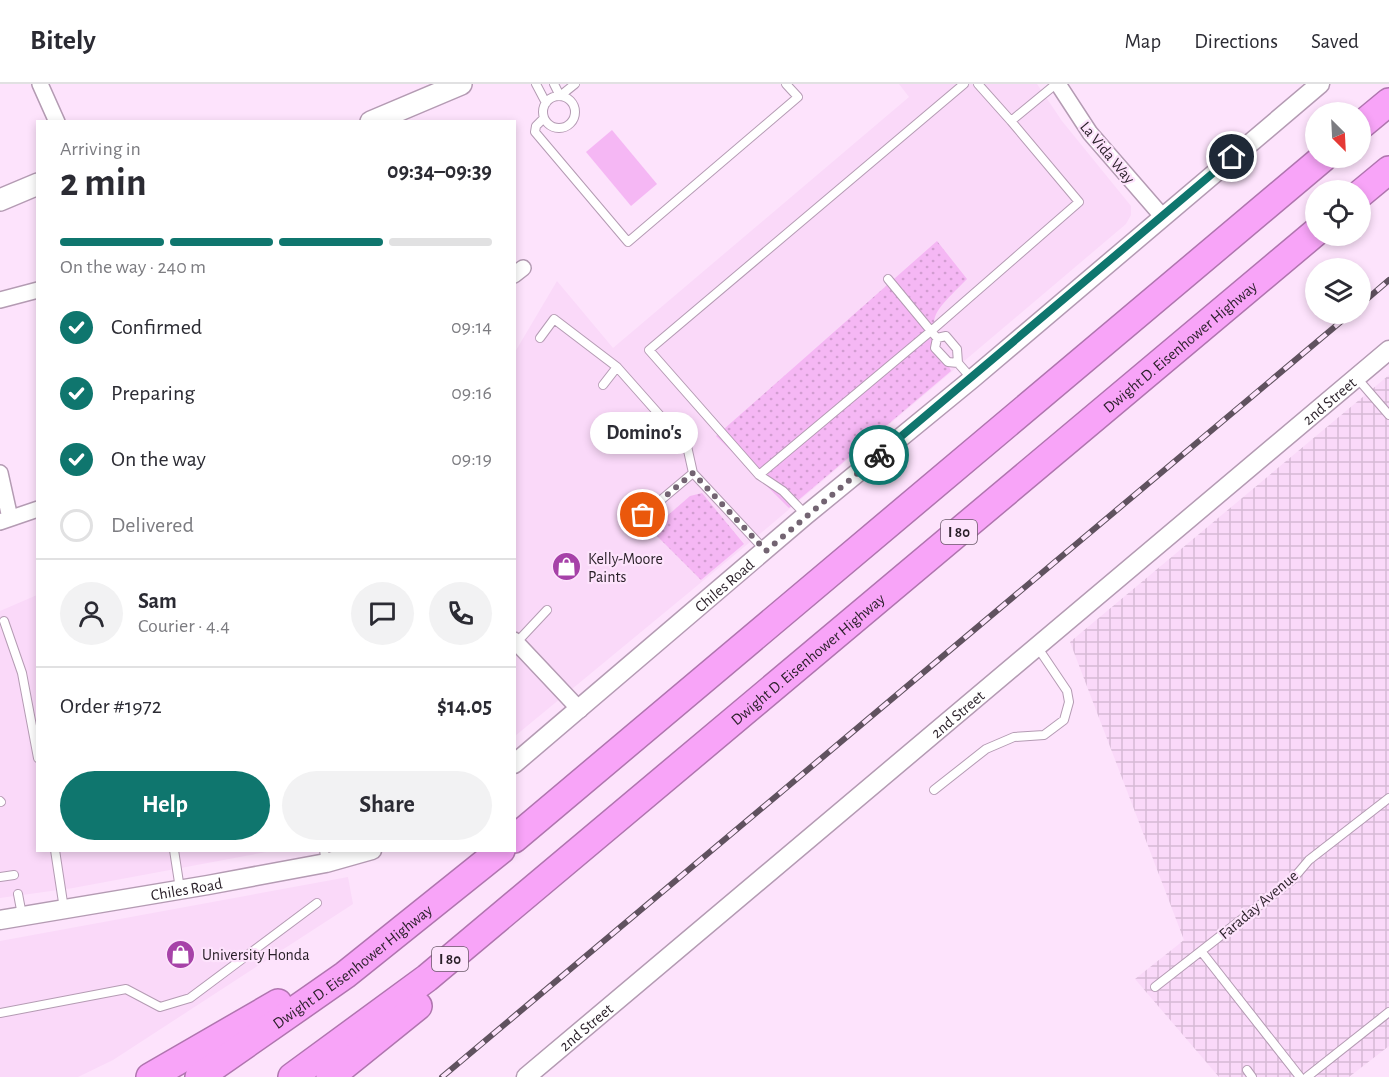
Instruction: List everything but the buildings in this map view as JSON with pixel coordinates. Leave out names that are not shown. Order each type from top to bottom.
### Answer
[{"type":"highway","points":[[1371,117],[1389,102]]},
{"type":"highway","points":[[516,837],[1311,168]]},
{"type":"highway","points":[[1371,185],[1389,170]]},
{"type":"highway","name":"Dwight D. Eisenhower Highway","points":[[292,1077],[427,978],[603,833],[1305,241]]},
{"type":"highway","points":[[330,1077],[428,999],[603,833]]},
{"type":"highway","name":"Dwight D. Eisenhower Highway","points":[[200,1077],[345,975],[499,852]]},
{"type":"highway","points":[[150,1077],[280,1002],[345,975]]},
{"type":"main road","points":[[383,120],[461,84]]},
{"type":"main road","points":[[0,200],[36,185]]},
{"type":"street","points":[[40,84],[56,120]]},
{"type":"street","name":"La Vida Way","points":[[1057,84],[1090,133],[1162,216]]},
{"type":"street","name":"Chiles Road","points":[[516,762],[806,515],[972,379],[1320,84]]},
{"type":"street","points":[[0,300],[36,291]]},
{"type":"street","name":"2nd Street","points":[[526,1077],[1389,350]]},
{"type":"street","points":[[0,473],[5,520],[36,510]]},
{"type":"street","points":[[516,641],[580,710]]},
{"type":"street","name":"Chiles Road","points":[[0,920],[181,890],[325,857],[359,852]]},
{"type":"lane","points":[[536,84],[546,103],[544,118],[536,126],[535,132],[628,242],[798,97],[786,84]]},
{"type":"lane","points":[[544,118],[556,127],[566,126],[573,119],[572,104],[560,96],[554,84]]},
{"type":"lane","points":[[546,103],[560,96],[575,84]]},
{"type":"lane","points":[[806,515],[783,491],[759,476],[649,350],[964,84]]},
{"type":"lane","points":[[759,476],[934,334],[1079,202],[978,84]]},
{"type":"lane","points":[[1011,121],[1057,84]]},
{"type":"lane","points":[[888,279],[934,334],[935,348],[948,362],[958,363]]},
{"type":"lane","points":[[540,338],[554,318],[617,367],[687,446],[693,473],[766,551]]},
{"type":"lane","points":[[934,334],[946,336],[957,349],[958,363],[972,379]]},
{"type":"lane","points":[[603,385],[617,367]]},
{"type":"lane","points":[[1356,377],[1389,415]]},
{"type":"lane","points":[[643,515],[693,473]]},
{"type":"lane","points":[[516,641],[547,610]]},
{"type":"lane","points":[[4,621],[22,673],[36,747]]},
{"type":"lane","points":[[934,790],[986,749],[1014,737],[1044,735],[1064,720],[1069,702],[1067,691],[1037,646]]},
{"type":"lane","name":"Faraday Avenue","points":[[1155,987],[1292,880],[1309,860],[1389,798]]},
{"type":"lane","points":[[55,852],[64,910]]},
{"type":"lane","points":[[174,852],[181,890]]},
{"type":"lane","points":[[0,877],[14,874]]},
{"type":"lane","points":[[18,894],[22,916]]},
{"type":"lane","points":[[0,1013],[126,989],[160,1007],[190,998],[317,903]]},
{"type":"lane","points":[[1201,951],[1300,1077]]},
{"type":"lane","points":[[1306,1077],[1389,1012]]},
{"type":"shaded area","points":[[899,84],[1037,84],[1062,121],[1131,206],[1131,215],[1126,224],[767,528],[516,735],[516,350],[557,281],[613,348],[909,97]]},
{"type":"shaded area","points":[[612,130],[657,184],[631,206],[586,152]]},
{"type":"shaded area","points":[[937,241],[967,279],[943,304],[934,320],[938,339],[951,371],[789,508],[716,436]]},
{"type":"shaded area","points":[[1389,375],[1389,1046],[1349,1077],[1219,1077],[1135,979],[1184,940],[1070,642]]},
{"type":"shaded area","points":[[702,493],[744,544],[701,580],[651,530],[690,496]]},
{"type":"shaded area","points":[[36,595],[36,852],[267,852],[73,888],[0,898],[0,611]]},
{"type":"shaded area","points":[[348,877],[353,904],[113,1060],[78,1077],[0,1077],[0,941]]},
{"type":"railway","points":[[1371,296],[1389,280]]},
{"type":"railway","points":[[442,1077],[1338,324]]},
{"type":"way so far","points":[[643,515],[693,473],[766,551],[879,455]]},
{"type":"place","name":"Domino's","points":[[643,515]]},
{"type":"place","name":"Kelly-Moore Paints","points":[[567,567]]},
{"type":"place","name":"University Honda","points":[[181,954]]},
{"type":"route","points":[[879,455],[972,379],[1232,157]]}]
